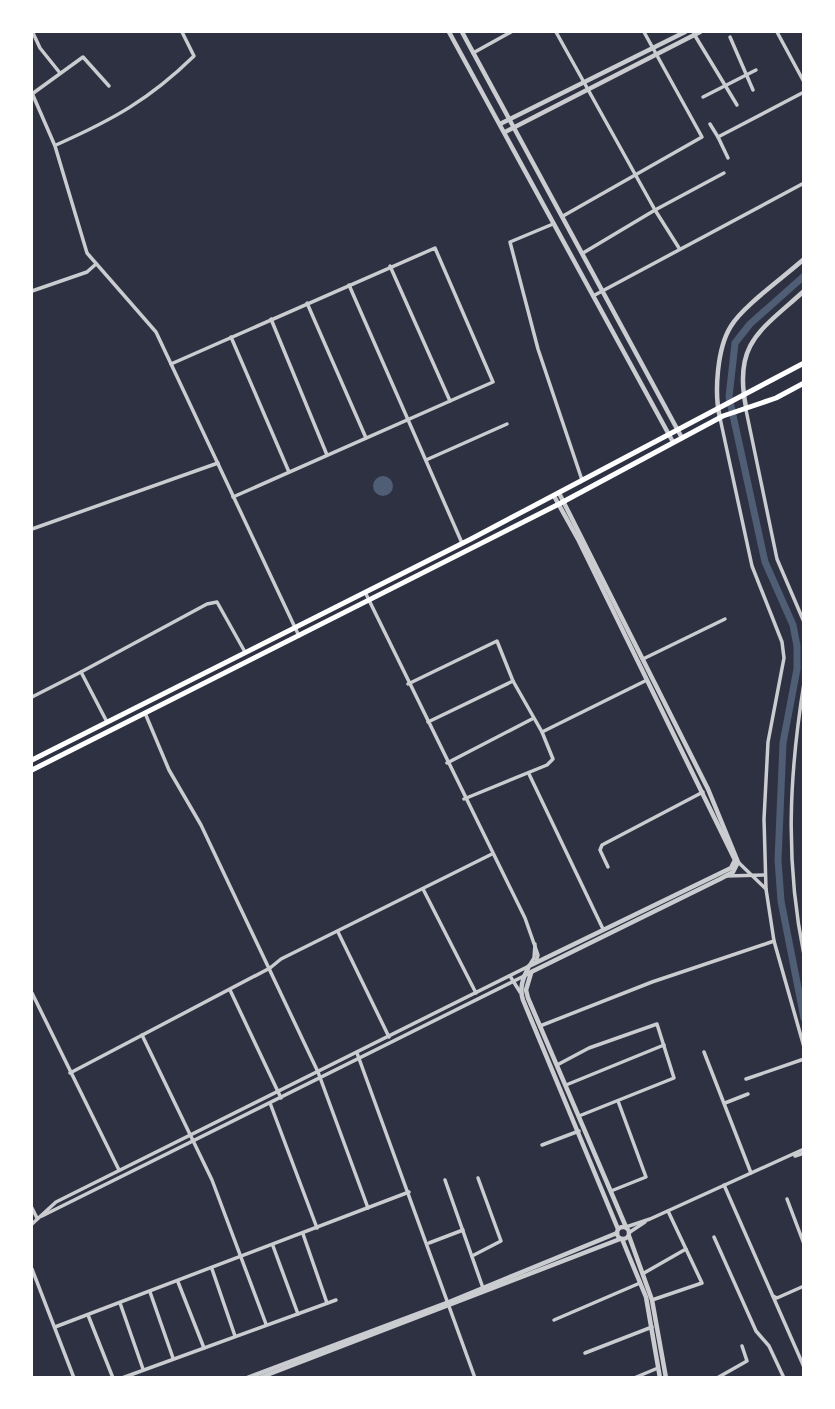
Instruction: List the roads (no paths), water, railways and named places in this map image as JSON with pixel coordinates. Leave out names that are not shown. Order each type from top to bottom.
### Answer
[{"type":"main road","points":[[32,760],[462,543],[676,428],[741,399],[803,363]]},
{"type":"main road","points":[[32,770],[561,502],[722,417],[776,398],[803,383]]},
{"type":"street","points":[[55,146],[113,120],[160,89],[194,56],[181,32]]},
{"type":"street","points":[[449,32],[673,442]]},
{"type":"street","points":[[462,32],[682,438]]},
{"type":"street","points":[[473,53],[510,32]]},
{"type":"street","points":[[556,32],[679,248]]},
{"type":"street","points":[[563,216],[702,137],[644,32]]},
{"type":"street","points":[[500,124],[685,32]]},
{"type":"street","points":[[505,133],[700,32]]},
{"type":"street","points":[[777,32],[803,82]]},
{"type":"street","points":[[33,33],[40,48],[60,73]]},
{"type":"street","points":[[694,34],[737,105]]},
{"type":"street","points":[[730,37],[753,90]]},
{"type":"street","points":[[109,86],[86,58],[32,93],[55,146],[87,253],[156,332],[299,636]]},
{"type":"street","points":[[703,97],[756,70]]},
{"type":"street","points":[[718,137],[803,92]]},
{"type":"street","points":[[710,124],[729,158]]},
{"type":"street","points":[[583,253],[724,173]]},
{"type":"street","points":[[593,296],[803,183]]},
{"type":"street","points":[[554,223],[510,242],[538,349],[582,480]]},
{"type":"street","points":[[171,364],[435,248],[493,382],[233,497]]},
{"type":"street","points":[[803,259],[731,327],[722,353],[718,408],[752,566],[782,642],[783,658],[768,742],[765,875],[775,941],[803,1047]]},
{"type":"street","points":[[32,291],[87,272],[96,264]]},
{"type":"street","points":[[390,266],[450,401]]},
{"type":"street","points":[[348,285],[462,543]]},
{"type":"street","points":[[803,291],[752,338],[746,350],[741,399],[777,559],[803,622]]},
{"type":"street","points":[[307,303],[366,438]]},
{"type":"street","points":[[271,319],[327,455]]},
{"type":"street","points":[[232,337],[289,471]]},
{"type":"street","points":[[426,460],[507,424]]},
{"type":"street","points":[[32,529],[218,464]]},
{"type":"street","points":[[556,494],[708,789],[737,861]]},
{"type":"street","points":[[561,502],[737,861],[766,889]]},
{"type":"street","points":[[37,1218],[524,976],[536,962],[538,956],[534,944],[365,592]]},
{"type":"street","points":[[32,697],[215,601],[246,653]]},
{"type":"street","points":[[643,659],[725,619]]},
{"type":"street","points":[[408,684],[497,642],[513,681],[532,719],[542,732],[553,759],[529,774],[464,799]]},
{"type":"street","points":[[81,673],[107,722]]},
{"type":"street","points":[[542,732],[648,680]]},
{"type":"street","points":[[427,723],[513,681]]},
{"type":"street","points":[[803,682],[794,745],[790,853],[791,886],[803,955]]},
{"type":"street","points":[[145,713],[169,770],[201,825],[318,1072],[368,1208]]},
{"type":"street","points":[[446,763],[532,719]]},
{"type":"street","points":[[529,774],[603,929]]},
{"type":"street","points":[[608,867],[600,850],[602,845],[703,792]]},
{"type":"street","points":[[70,1073],[230,990],[281,959],[492,854]]},
{"type":"street","points":[[32,1224],[56,1202],[510,976],[530,969],[724,874],[737,861]]},
{"type":"street","points":[[536,962],[724,874],[765,875]]},
{"type":"street","points":[[423,889],[476,993]]},
{"type":"street","points":[[337,932],[388,1037]]},
{"type":"street","points":[[540,1026],[652,982],[775,941]]},
{"type":"street","points":[[523,991],[534,958],[534,944]]},
{"type":"street","points":[[510,976],[523,991],[540,1026],[644,1273],[653,1300],[663,1377]]},
{"type":"street","points":[[524,976],[523,991],[617,1231],[642,1282],[663,1377]]},
{"type":"street","points":[[230,990],[281,1098]]},
{"type":"street","points":[[32,993],[122,1177]]},
{"type":"street","points":[[557,1065],[589,1048],[657,1024],[674,1078],[579,1116]]},
{"type":"street","points":[[142,1035],[212,1180],[266,1324]]},
{"type":"street","points":[[566,1085],[664,1045]]},
{"type":"street","points":[[704,1052],[751,1173]]},
{"type":"street","points":[[356,1053],[475,1377]]},
{"type":"street","points":[[746,1079],[803,1059]]},
{"type":"street","points":[[725,1103],[748,1094]]},
{"type":"street","points":[[611,1191],[646,1177],[618,1101]]},
{"type":"street","points":[[270,1103],[317,1228]]},
{"type":"street","points":[[542,1145],[579,1131]]},
{"type":"street","points":[[259,1377],[621,1239],[650,1219],[803,1151]]},
{"type":"street","points":[[472,1256],[501,1241],[478,1178]]},
{"type":"street","points":[[445,1180],[484,1288]]},
{"type":"street","points":[[724,1185],[803,1367]]},
{"type":"street","points":[[55,1327],[409,1192]]},
{"type":"street","points":[[787,1199],[803,1244]]},
{"type":"street","points":[[32,1208],[37,1218]]},
{"type":"street","points":[[653,1300],[702,1283],[668,1211]]},
{"type":"street","points":[[428,1243],[463,1230]]},
{"type":"street","points":[[247,1377],[449,1304],[617,1231],[628,1232]]},
{"type":"street","points":[[303,1234],[327,1303]]},
{"type":"street","points":[[714,1237],[756,1331],[769,1346],[784,1377]]},
{"type":"street","points":[[273,1245],[298,1314]]},
{"type":"street","points":[[644,1273],[686,1249]]},
{"type":"street","points":[[32,1269],[34,1282],[74,1377]]},
{"type":"street","points":[[212,1269],[235,1336]]},
{"type":"street","points":[[177,1282],[205,1348]]},
{"type":"street","points":[[554,1320],[642,1282]]},
{"type":"street","points":[[771,1295],[777,1298],[803,1286]]},
{"type":"street","points":[[150,1292],[173,1359]]},
{"type":"street","points":[[122,1377],[336,1300]]},
{"type":"street","points":[[120,1303],[144,1369]]},
{"type":"street","points":[[88,1315],[113,1377]]},
{"type":"street","points":[[585,1353],[652,1327]]},
{"type":"street","points":[[717,1377],[747,1362],[742,1346]]},
{"type":"street","points":[[634,1377],[659,1368]]},
{"type":"water","points":[[379,476],[387,476],[393,486],[387,496],[379,496],[373,490],[373,482]]},
{"type":"waterway","points":[[804,276],[750,324],[735,343],[729,397],[765,562],[793,625],[797,646],[797,669],[783,743],[778,860],[781,901],[804,1018]]}]
